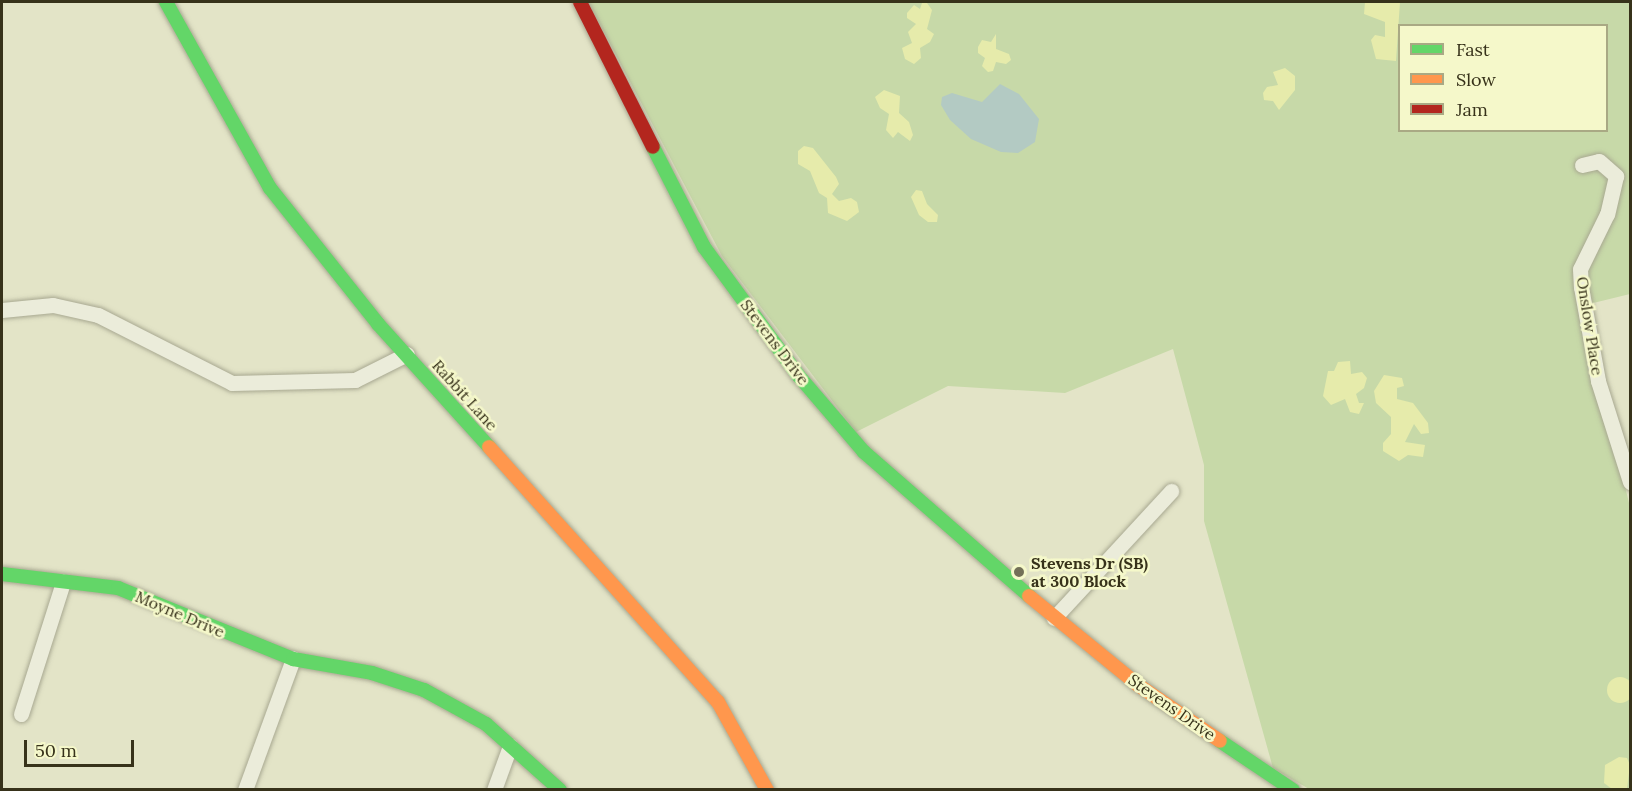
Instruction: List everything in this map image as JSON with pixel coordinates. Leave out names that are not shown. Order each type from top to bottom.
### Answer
[{"type":"street","name":"Rabbit Lane","points":[[166,2],[270,188],[378,324],[718,702],[768,789]]},
{"type":"street","name":"Stevens Drive","points":[[580,2],[704,247],[798,375],[864,452],[1054,618],[1138,685],[1293,789]]},
{"type":"street","name":"Onslow Place","points":[[1582,165],[1599,161],[1616,176],[1607,214],[1580,269],[1581,287],[1598,381],[1630,482]]},
{"type":"street","points":[[2,310],[53,305],[98,315],[232,384],[355,380],[407,354]]},
{"type":"street","points":[[1054,618],[1171,491]]},
{"type":"street","name":"Moyne Drive","points":[[2,585],[8,575],[118,588],[293,658],[372,673],[424,690],[486,724],[560,789]]},
{"type":"street","points":[[21,714],[63,582]]},
{"type":"street","points":[[246,789],[249,770],[293,658]]},
{"type":"street","points":[[494,789],[510,746]]},
{"type":"shaded area","points":[[588,2],[1630,2],[1630,294],[1581,306],[1630,507],[1630,789],[1309,789],[1273,768],[1204,521],[1204,465],[1173,349],[1065,393],[948,386],[856,432],[722,256]]},
{"type":"sand","points":[[1365,2],[1400,2],[1396,61],[1376,59],[1371,40],[1375,35],[1385,37],[1385,22],[1364,14]]},
{"type":"sand","points":[[922,3],[927,3],[932,10],[927,29],[934,34],[930,42],[920,48],[921,58],[914,64],[905,59],[902,48],[912,43],[908,32],[916,24],[907,18],[907,13],[914,5],[920,9]]},
{"type":"sand","points":[[996,34],[996,49],[1009,54],[1011,60],[1006,64],[996,62],[993,71],[988,72],[982,66],[985,58],[978,53],[978,47],[982,40],[991,42]]},
{"type":"sand","points":[[1285,68],[1295,76],[1295,90],[1279,110],[1273,101],[1264,100],[1263,93],[1267,87],[1278,85],[1273,72]]},
{"type":"sand","points":[[884,90],[900,96],[899,113],[909,122],[913,135],[910,141],[898,132],[893,138],[886,130],[889,114],[880,108],[875,97]]},
{"type":"sand","points":[[804,146],[813,148],[836,177],[839,184],[832,194],[839,201],[851,198],[857,202],[859,212],[847,221],[828,213],[827,198],[819,193],[810,171],[798,164],[798,151]]},
{"type":"sand","points":[[916,190],[922,191],[927,204],[938,215],[937,222],[928,222],[919,215],[911,197]]},
{"type":"sand","points":[[1350,361],[1351,374],[1362,372],[1367,378],[1364,388],[1356,394],[1359,403],[1364,403],[1359,414],[1350,412],[1345,399],[1331,405],[1323,396],[1328,371],[1334,371],[1338,362]]},
{"type":"sand","points":[[1384,375],[1402,378],[1404,386],[1397,388],[1397,399],[1413,403],[1428,423],[1429,433],[1421,434],[1414,424],[1405,442],[1425,445],[1423,457],[1408,455],[1399,461],[1383,451],[1383,443],[1391,434],[1391,417],[1376,403],[1374,391]]},
{"type":"sand","points":[[1620,677],[1629,681],[1633,690],[1629,699],[1620,703],[1611,699],[1607,690],[1611,681]]},
{"type":"sand","points":[[1619,757],[1627,758],[1630,765],[1627,789],[1612,789],[1604,783],[1605,765]]},
{"type":"water","points":[[1000,84],[1019,94],[1039,119],[1035,142],[1018,153],[1001,152],[971,139],[950,120],[941,105],[942,97],[952,93],[982,102]]},
{"type":"traffic: fast","points":[[166,2],[270,188],[378,324],[489,447]]},
{"type":"traffic: fast","points":[[653,147],[704,247],[798,375],[864,452],[1029,596]]},
{"type":"traffic: fast","points":[[2,574],[118,588],[293,659],[372,673],[424,690],[486,724],[560,790]]},
{"type":"traffic: fast","points":[[1220,741],[1293,790]]},
{"type":"traffic: slow","points":[[489,447],[718,702],[767,790]]},
{"type":"traffic: slow","points":[[1029,596],[1138,685],[1220,741]]},
{"type":"traffic: jam","points":[[580,2],[653,147]]},
{"type":"place","name":"Stevens Dr (SB) at 300 Block","points":[[1019,572]]}]
